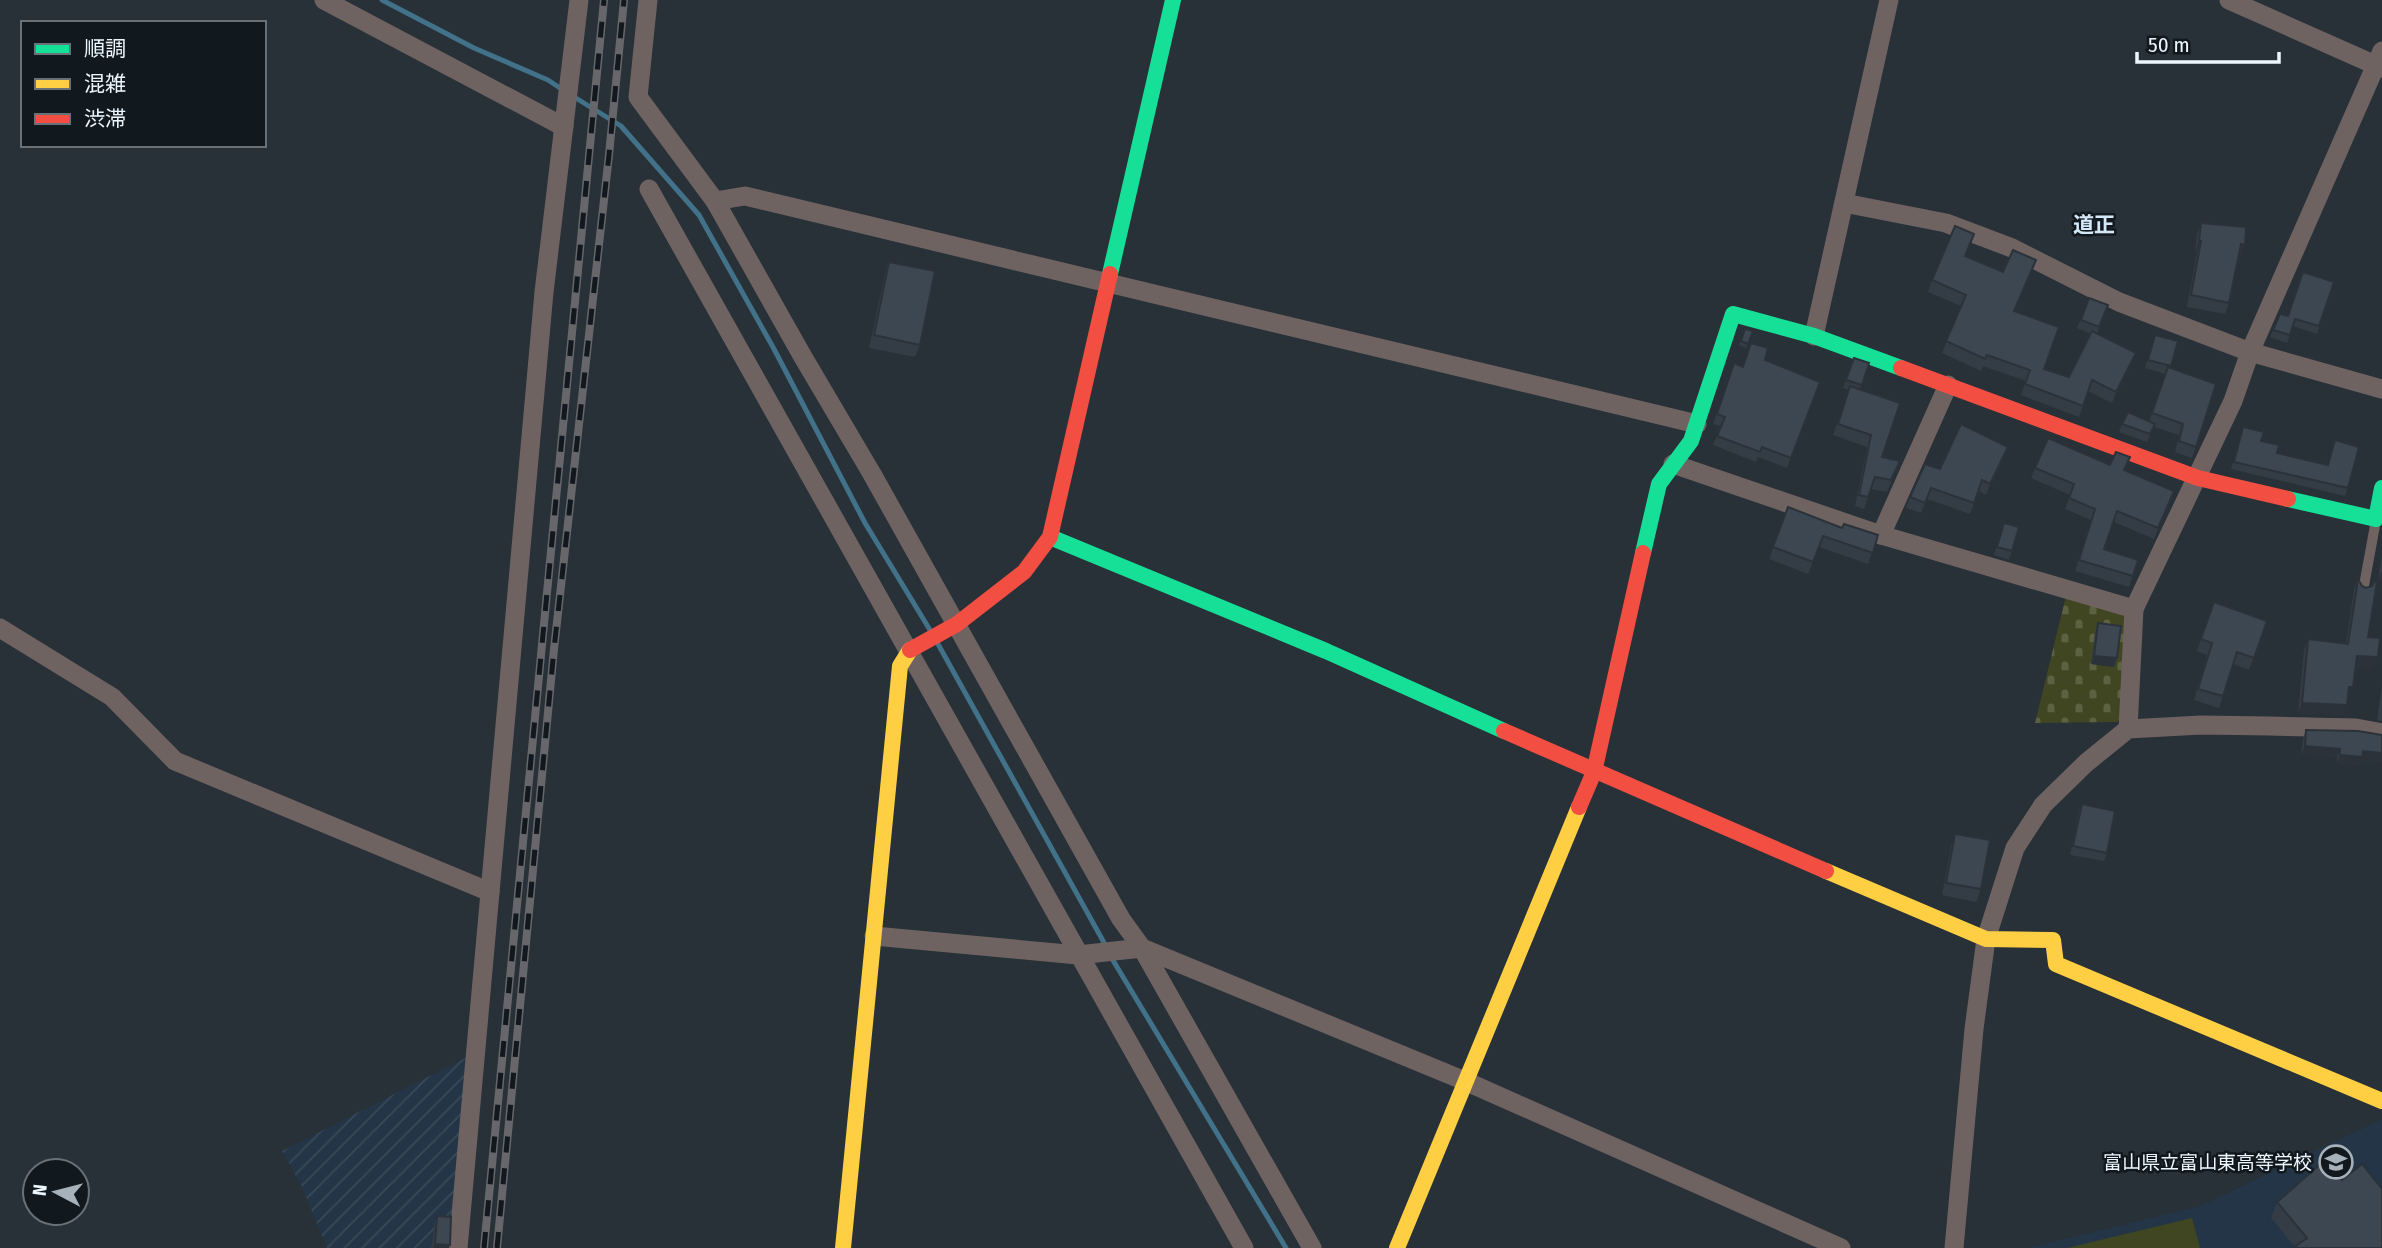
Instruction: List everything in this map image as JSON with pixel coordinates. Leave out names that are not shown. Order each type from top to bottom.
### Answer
[{"type":"street","points":[[324,0],[564,127]]},
{"type":"street","points":[[458,1248],[542,319],[579,0]]},
{"type":"street","points":[[648,0],[638,97],[715,201],[957,624],[1121,919],[1142,948],[1312,1248]]},
{"type":"street","points":[[844,1248],[900,666],[909,651],[957,624],[1024,572],[1050,537],[1173,0]]},
{"type":"street","points":[[1814,336],[1889,0]]},
{"type":"street","points":[[2128,729],[2134,609],[2233,401],[2250,352],[2380,61],[2229,0]]},
{"type":"street","points":[[649,189],[1244,1248]]},
{"type":"street","points":[[715,201],[745,196],[1697,424]]},
{"type":"street","points":[[1844,203],[1946,223],[2012,248],[2119,302],[2250,352],[2382,389]]},
{"type":"street","points":[[1397,1248],[1594,772],[1659,484],[1691,440],[1733,314],[1814,336],[2198,478],[2379,521],[2382,488]]},
{"type":"street","points":[[1881,535],[1948,385]]},
{"type":"street","points":[[1673,464],[1881,535],[2134,609]]},
{"type":"street","points":[[1050,537],[1326,651],[1594,772],[1986,939],[2053,940],[2056,964],[2382,1101]]},
{"type":"street","points":[[0,628],[113,696],[175,761],[491,892]]},
{"type":"street","points":[[1954,1248],[1974,1029],[1986,939],[2015,848],[2043,805],[2086,763],[2128,729],[2201,725],[2269,726],[2356,728],[2382,733]]},
{"type":"street","points":[[874,936],[1078,955],[1142,948],[1465,1081],[1842,1248]]},
{"type":"lane","points":[[2363,591],[2379,521]]},
{"type":"shaded area","points":[[469,1056],[454,1248],[327,1248],[302,1187],[282,1151]]},
{"type":"shaded area","name":"富山県立富山東高等学校","points":[[2382,1119],[2382,1248],[2028,1248],[2200,1206]]},
{"type":"green space","points":[[2066,596],[2126,614],[2122,713],[2117,722],[2035,723]]},
{"type":"green space","points":[[2192,1218],[2200,1248],[2067,1248]]},
{"type":"building","points":[[2201,223],[2246,227],[2245,245],[2241,244],[2229,303],[2191,295],[2201,241]]},
{"type":"building","points":[[1955,226],[1974,234],[1965,256],[2003,272],[2013,250],[2036,260],[2014,311],[2059,327],[2044,369],[2069,377],[2092,331],[2136,353],[2116,392],[2092,380],[2083,406],[2025,384],[2030,370],[1987,355],[1985,359],[1946,341],[1966,295],[1932,280]]},
{"type":"building","points":[[889,262],[935,271],[920,345],[874,335]]},
{"type":"building","points":[[2303,272],[2334,282],[2319,326],[2295,319],[2290,335],[2273,330],[2280,314],[2288,316]]},
{"type":"building","points":[[2089,298],[2108,305],[2099,327],[2081,320]]},
{"type":"building","points":[[1745,329],[1753,331],[1748,344],[1741,341]]},
{"type":"building","points":[[2155,335],[2178,341],[2171,366],[2148,360]]},
{"type":"building","points":[[1751,343],[1768,348],[1765,360],[1820,382],[1791,458],[1762,447],[1760,452],[1717,436],[1725,417],[1717,414],[1734,363],[1743,367]]},
{"type":"building","points":[[1854,358],[1869,363],[1862,385],[1846,380]]},
{"type":"building","points":[[2168,367],[2216,384],[2196,447],[2179,441],[2183,424],[2152,413]]},
{"type":"building","points":[[1850,386],[1900,403],[1882,457],[1900,461],[1891,480],[1875,477],[1868,497],[1859,495],[1871,435],[1838,424]]},
{"type":"building","points":[[2128,412],[2155,424],[2150,434],[2122,424]]},
{"type":"building","points":[[1961,424],[2008,447],[1990,484],[1982,480],[1974,503],[1931,488],[1925,503],[1910,497],[1925,464],[1940,469]]},
{"type":"building","points":[[2243,427],[2264,432],[2261,441],[2279,445],[2277,453],[2328,465],[2335,440],[2359,447],[2348,488],[2234,462]]},
{"type":"building","points":[[2048,438],[2110,465],[2116,452],[2130,457],[2124,470],[2174,491],[2158,528],[2117,511],[2104,549],[2138,560],[2133,576],[2079,560],[2095,509],[2069,498],[2074,484],[2035,468]]},
{"type":"building","points":[[1788,507],[1842,528],[1844,524],[1878,535],[1873,553],[1823,536],[1813,562],[1773,547]]},
{"type":"building","points":[[2004,523],[2019,527],[2012,551],[1997,547]]},
{"type":"building","points":[[2358,579],[2366,588],[2377,582],[2368,637],[2380,638],[2378,657],[2357,656],[2353,687],[2349,687],[2347,705],[2302,703],[2308,639],[2348,644]]},
{"type":"building","points":[[2214,602],[2267,621],[2254,658],[2237,652],[2223,696],[2198,689],[2212,643],[2201,639]]},
{"type":"building","points":[[2098,623],[2121,626],[2117,658],[2094,656]]},
{"type":"building","points":[[2306,730],[2358,731],[2382,735],[2382,753],[2363,751],[2362,757],[2340,755],[2340,749],[2305,746]]},
{"type":"building","points":[[2082,804],[2115,811],[2107,853],[2073,846]]},
{"type":"building","points":[[1955,834],[1990,840],[1981,889],[1946,883]]},
{"type":"building","points":[[2325,1160],[2342,1180],[2362,1164],[2382,1189],[2382,1248],[2293,1248],[2307,1238],[2277,1202]]},
{"type":"building","points":[[437,1216],[451,1217],[450,1245],[435,1244]]},
{"type":"waterway","points":[[382,0],[474,48],[548,80],[563,90]]},
{"type":"waterway","points":[[571,95],[621,126],[699,215],[774,349],[865,523],[930,630]]},
{"type":"waterway","points":[[938,644],[1107,948]]},
{"type":"waterway","points":[[1111,957],[1286,1248]]},
{"type":"railway","points":[[484,1248],[604,0]]},
{"type":"railway","points":[[497,1248],[554,649],[624,0]]},
{"type":"traffic: fast","points":[[1110,274],[1173,0]]},
{"type":"traffic: fast","points":[[1643,553],[1659,484],[1691,441],[1733,314],[1814,336],[1901,368]]},
{"type":"traffic: fast","points":[[2288,499],[2376,519],[2382,488]]},
{"type":"traffic: fast","points":[[1050,537],[1326,651],[1504,731]]},
{"type":"traffic: slow","points":[[843,1248],[900,666],[910,650]]},
{"type":"traffic: slow","points":[[1397,1248],[1579,807]]},
{"type":"traffic: slow","points":[[1826,871],[1986,939],[2053,940],[2056,964],[2382,1101]]},
{"type":"traffic: jam","points":[[910,650],[957,624],[1024,572],[1050,537],[1110,274]]},
{"type":"traffic: jam","points":[[1901,368],[2198,478],[2288,499]]},
{"type":"traffic: jam","points":[[1579,807],[1594,772],[1643,553]]},
{"type":"traffic: jam","points":[[1504,731],[1826,871]]},
{"type":"place","name":"富山県立富山東高等学校","points":[[2336,1162]]},
{"type":"district","name":"道正","points":[[2094,225]]}]
